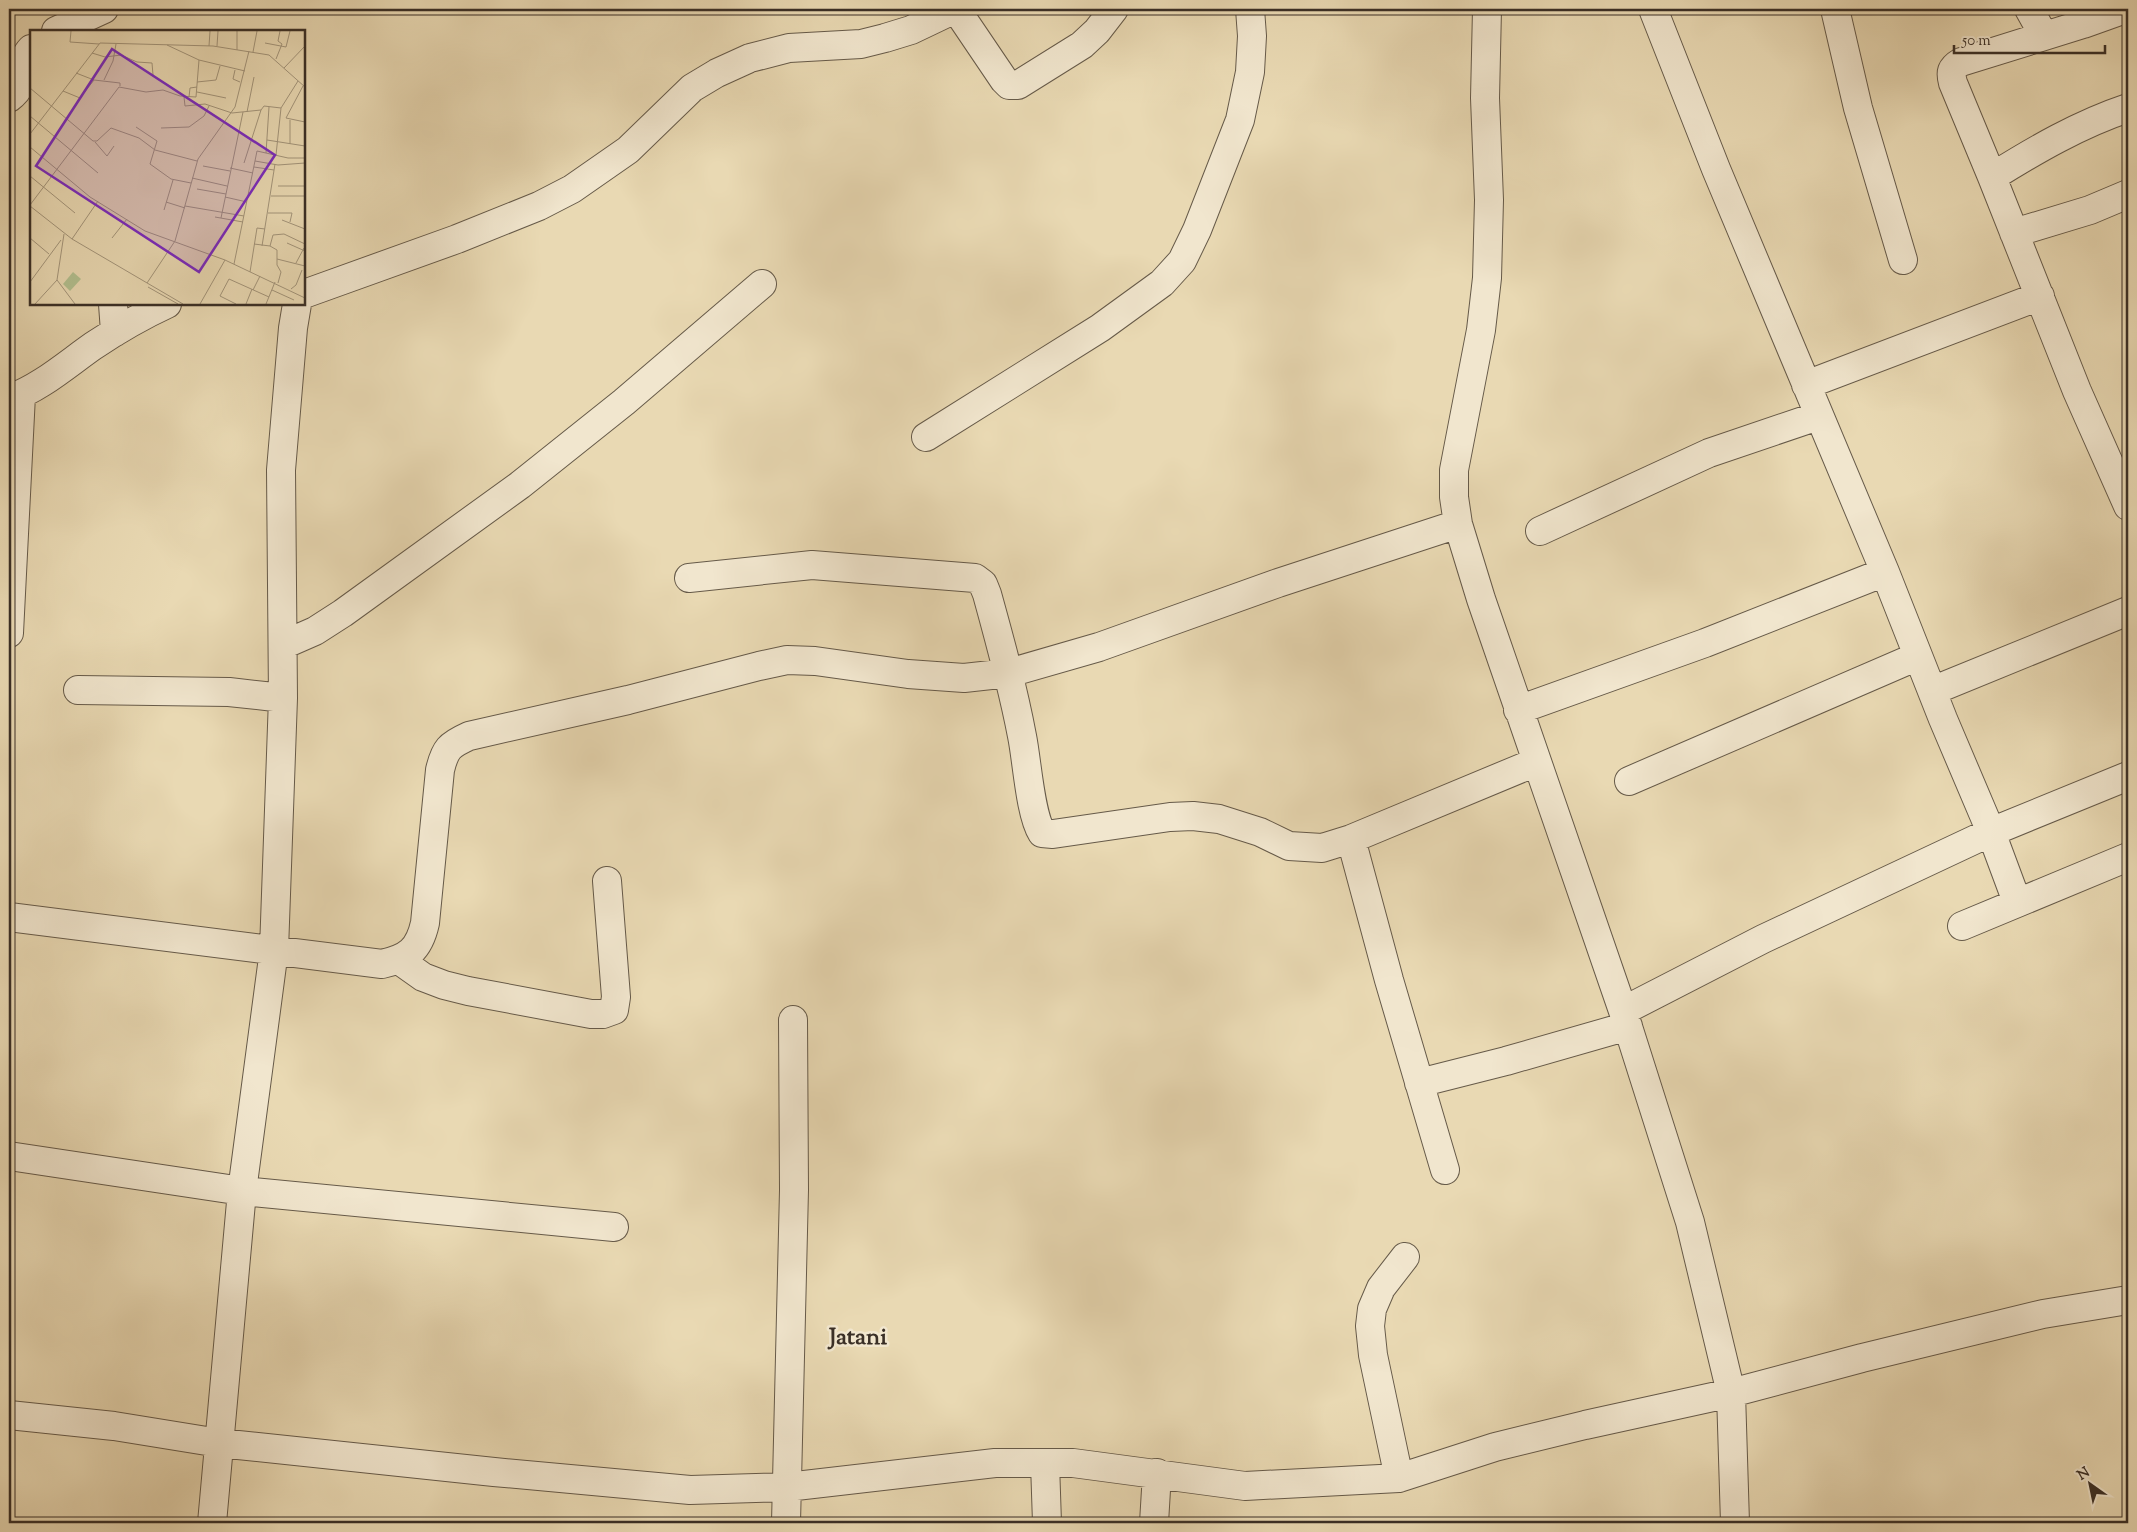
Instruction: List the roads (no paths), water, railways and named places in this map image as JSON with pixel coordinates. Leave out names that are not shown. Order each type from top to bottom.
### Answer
[{"type":"street","points":[[56,25],[104,9]]},
{"type":"street","points":[[305,294],[457,239],[539,206],[572,190],[628,150],[692,88],[717,73],[750,58],[789,48],[861,44],[911,30],[955,9],[1004,80],[1009,85],[1018,86],[1082,45],[1097,31],[1114,9]]},
{"type":"street","points":[[926,437],[1100,328],[1162,283],[1182,262],[1197,230],[1240,120],[1250,72],[1252,36],[1250,9]]},
{"type":"street","points":[[1487,9],[1485,98],[1488,200],[1487,278],[1481,330],[1454,470],[1454,497],[1458,524],[1518,710],[1625,1019],[1690,1222],[1731,1393],[1736,1523]]},
{"type":"street","points":[[1653,9],[1716,169],[1885,572],[1991,832],[2017,902]]},
{"type":"street","points":[[1835,9],[1858,108],[1903,260]]},
{"type":"street","points":[[2029,9],[2044,36]]},
{"type":"street","points":[[2125,9],[1961,62],[1953,66],[1951,73],[1953,83],[2077,391],[2128,506]]},
{"type":"street","points":[[9,98],[16,93],[23,80],[24,64],[30,50]]},
{"type":"street","points":[[1992,177],[2065,134],[2128,108]]},
{"type":"street","points":[[2014,233],[2090,210],[2128,194]]},
{"type":"street","points":[[283,645],[315,631],[343,614],[520,485],[624,402],[762,284]]},
{"type":"street","points":[[1806,385],[2040,296]]},
{"type":"street","points":[[113,305],[115,332]]},
{"type":"street","points":[[9,633],[15,397],[51,377],[115,332],[164,305]]},
{"type":"street","points":[[212,1523],[242,1191],[274,950],[283,698],[281,470],[293,328],[297,305]]},
{"type":"street","points":[[1540,531],[1710,453],[1818,416]]},
{"type":"street","points":[[9,917],[382,964],[400,960],[411,952],[422,939],[440,770],[444,754],[453,743],[469,736],[628,700],[787,660],[815,661],[908,674],[964,678],[1009,674],[1099,647],[1278,583],[1458,524]]},
{"type":"street","points":[[690,578],[812,565],[974,578],[982,584],[987,594],[1009,674],[1036,817],[1042,833],[1053,834],[1170,817],[1193,816],[1219,819],[1260,832],[1289,846],[1322,848],[1351,839],[1536,762]]},
{"type":"street","points":[[1518,710],[1705,643],[1885,572]]},
{"type":"street","points":[[1932,691],[2128,611]]},
{"type":"street","points":[[1629,781],[1918,656]]},
{"type":"street","points":[[78,690],[229,692],[283,698]]},
{"type":"street","points":[[1419,1083],[1506,1061],[1625,1019],[1763,939],[1991,832],[2128,776]]},
{"type":"street","points":[[1351,839],[1445,1170]]},
{"type":"street","points":[[1962,926],[2128,857]]},
{"type":"street","points":[[400,960],[423,977],[460,989],[591,1014],[603,1014],[614,1010],[616,997],[607,881]]},
{"type":"street","points":[[786,1523],[794,1190],[793,1020]]},
{"type":"street","points":[[9,1156],[242,1191],[614,1227]]},
{"type":"street","points":[[1399,1478],[1373,1355],[1370,1326],[1372,1309],[1382,1288],[1405,1257]]},
{"type":"street","points":[[9,1415],[114,1426],[219,1443],[494,1472],[680,1489],[787,1488],[995,1463],[1072,1463],[1245,1486],[1399,1478],[1495,1447],[1585,1425],[1731,1393],[1862,1358],[2034,1317],[2128,1300]]},
{"type":"street","points":[[1045,1463],[1047,1523]]},
{"type":"street","points":[[1154,1523],[1157,1473]]},
{"type":"district","name":"Jatani","points":[[858,1338]]}]
